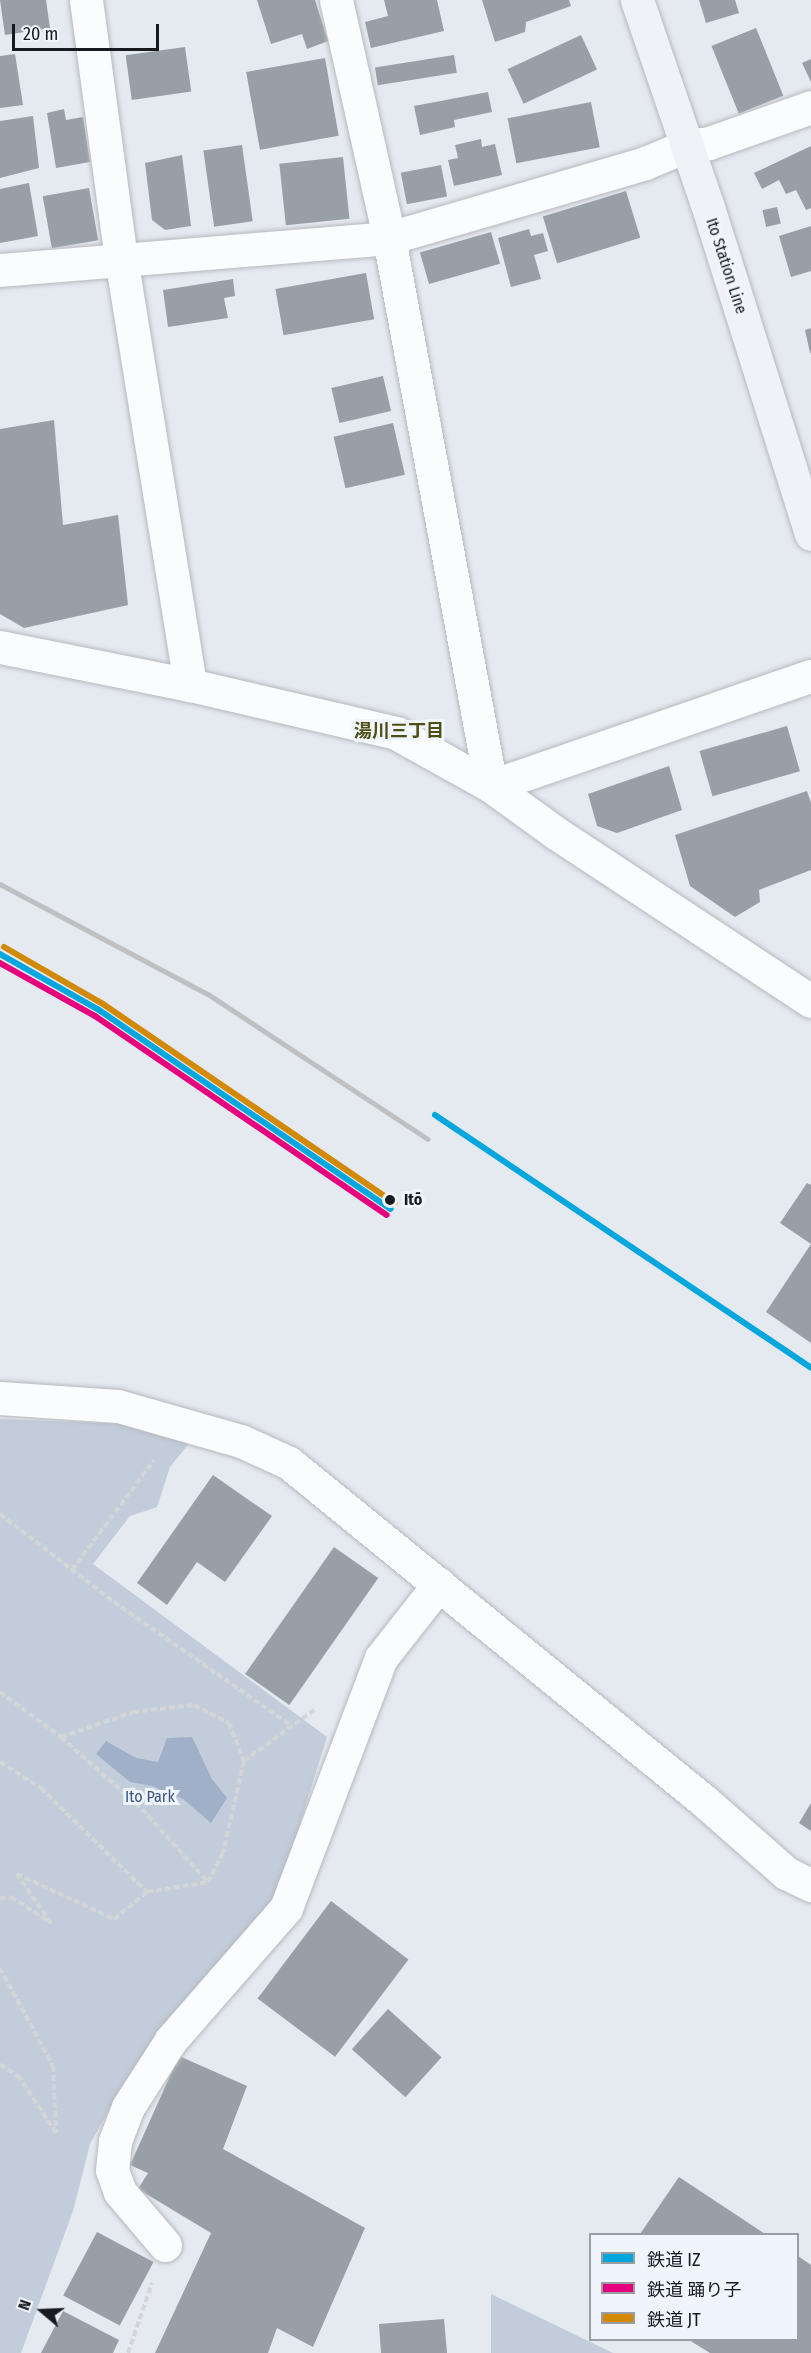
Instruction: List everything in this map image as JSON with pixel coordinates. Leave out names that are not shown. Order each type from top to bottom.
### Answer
[{"type":"main road","name":"Ito Station Line","points":[[637,0],[811,534]]},
{"type":"street","points":[[86,0],[121,258],[190,685]]},
{"type":"street","points":[[336,0],[389,238],[491,786]]},
{"type":"street","points":[[0,270],[121,258],[389,238],[645,163],[686,146],[710,143],[811,107]]},
{"type":"street","points":[[0,647],[190,685],[396,733],[491,786],[556,833],[811,1001]]},
{"type":"street","points":[[491,786],[811,676]]},
{"type":"street","points":[[0,1398],[118,1406],[241,1441],[289,1463],[439,1584],[786,1874],[811,1885]]},
{"type":"street","points":[[165,2245],[120,2192],[112,2170],[115,2141],[128,2106],[171,2040],[286,1908],[358,1713],[381,1658],[439,1584]]},
{"type":"path","points":[[72,1570],[182,1424]]},
{"type":"path","points":[[0,1514],[72,1570],[292,1726]]},
{"type":"path","points":[[0,1692],[61,1737],[142,1809],[208,1882]]},
{"type":"path","points":[[61,1737],[133,1712],[194,1705],[229,1722],[244,1761],[223,1853],[208,1882]]},
{"type":"path","points":[[244,1761],[321,1705],[358,1713]]},
{"type":"path","points":[[0,1762],[41,1788],[147,1892]]},
{"type":"path","points":[[0,1898],[11,1897],[51,1923],[17,1874],[114,1919],[147,1892],[208,1882]]},
{"type":"path","points":[[0,1968],[52,2066],[56,2133],[20,2078],[0,2064]]},
{"type":"path","points":[[128,2353],[165,2245]]},
{"type":"green space","name":"Ito Park","points":[[0,1419],[128,1424],[191,1441],[170,1467],[157,1507],[130,1516],[93,1564],[327,1737],[274,1907],[126,2080],[90,2144],[73,2211],[21,2353],[0,2353]]},
{"type":"green space","points":[[491,2294],[613,2353],[491,2353]]},
{"type":"water","points":[[192,1737],[212,1779],[227,1798],[211,1823],[183,1799],[152,1786],[130,1782],[96,1754],[106,1741],[136,1758],[158,1762],[167,1738]]},
{"type":"building","points":[[0,0],[46,0],[50,28],[5,35]]},
{"type":"building","points":[[257,0],[315,0],[328,41],[307,49],[302,34],[271,44]]},
{"type":"building","points":[[384,0],[437,0],[444,31],[371,48],[365,22],[388,16]]},
{"type":"building","points":[[482,0],[569,0],[571,6],[526,22],[525,32],[495,42]]},
{"type":"building","points":[[699,0],[735,0],[739,13],[706,23]]},
{"type":"building","points":[[756,28],[783,96],[739,114],[711,46]]},
{"type":"building","points":[[581,35],[597,69],[524,104],[508,69]]},
{"type":"building","points":[[185,47],[191,92],[132,100],[126,55]]},
{"type":"building","points":[[15,54],[23,105],[0,108],[0,56]]},
{"type":"building","points":[[454,55],[457,73],[378,85],[375,68]]},
{"type":"building","points":[[325,58],[339,136],[260,150],[246,72]]},
{"type":"building","points":[[811,59],[811,82],[802,63]]},
{"type":"building","points":[[488,92],[492,112],[454,120],[455,127],[420,135],[414,106]]},
{"type":"building","points":[[591,102],[600,147],[516,163],[508,118]]},
{"type":"building","points":[[64,109],[66,120],[83,117],[90,162],[56,168],[47,113]]},
{"type":"building","points":[[33,116],[39,168],[0,178],[0,121]]},
{"type":"building","points":[[481,139],[482,147],[495,144],[502,175],[454,186],[448,160],[458,158],[455,145]]},
{"type":"building","points":[[242,145],[253,221],[214,227],[203,150]]},
{"type":"building","points":[[811,146],[811,208],[806,210],[796,190],[786,194],[779,180],[762,189],[754,173]]},
{"type":"building","points":[[182,155],[191,226],[165,230],[152,220],[145,163]]},
{"type":"building","points":[[343,157],[349,219],[286,225],[279,164]]},
{"type":"building","points":[[441,165],[447,196],[407,204],[401,173]]},
{"type":"building","points":[[29,183],[38,236],[0,243],[0,189]]},
{"type":"building","points":[[89,188],[98,240],[52,248],[43,196]]},
{"type":"building","points":[[626,191],[640,238],[557,263],[543,216]]},
{"type":"building","points":[[777,207],[781,224],[766,227],[762,210]]},
{"type":"building","points":[[811,226],[811,271],[791,277],[779,236]]},
{"type":"building","points":[[529,229],[531,236],[543,233],[548,251],[534,255],[541,279],[511,287],[498,238]]},
{"type":"building","points":[[491,232],[500,264],[429,284],[420,252]]},
{"type":"building","points":[[366,273],[374,319],[284,335],[275,289]]},
{"type":"building","points":[[233,279],[235,296],[224,298],[228,318],[168,327],[163,290]]},
{"type":"building","points":[[811,328],[811,353],[810,353],[805,330]]},
{"type":"building","points":[[383,376],[391,411],[339,423],[331,388]]},
{"type":"building","points":[[54,420],[63,525],[118,515],[128,605],[24,628],[0,614],[0,429]]},
{"type":"building","points":[[393,423],[405,475],[345,488],[334,437]]},
{"type":"building","points":[[787,726],[800,771],[712,796],[700,751]]},
{"type":"building","points":[[669,766],[682,810],[617,833],[597,826],[588,794]]},
{"type":"building","points":[[807,791],[811,803],[811,870],[759,890],[760,902],[735,917],[690,886],[675,835]]},
{"type":"building","points":[[807,1183],[811,1185],[811,1244],[780,1223]]},
{"type":"building","points":[[811,1244],[811,1343],[766,1312]]},
{"type":"building","points":[[213,1475],[272,1516],[225,1582],[197,1562],[167,1605],[137,1583]]},
{"type":"building","points":[[334,1547],[378,1578],[289,1705],[245,1674]]},
{"type":"building","points":[[811,1803],[811,1831],[799,1823]]},
{"type":"building","points":[[331,1901],[408,1959],[335,2057],[258,1998]]},
{"type":"building","points":[[388,2009],[442,2057],[405,2097],[352,2049]]},
{"type":"building","points":[[179,2056],[247,2086],[223,2149],[365,2228],[313,2347],[277,2328],[268,2353],[155,2353],[211,2233],[138,2189],[148,2173],[130,2165]]},
{"type":"building","points":[[679,2177],[763,2233],[641,2233]]},
{"type":"building","points":[[97,2232],[154,2262],[120,2326],[63,2296]]},
{"type":"building","points":[[799,2257],[811,2265],[811,2353],[710,2353],[691,2341],[799,2341]]},
{"type":"building","points":[[63,2311],[119,2340],[113,2353],[41,2353]]},
{"type":"building","points":[[444,2319],[447,2353],[381,2353],[379,2324]]},
{"type":"railway","points":[[0,884],[208,994],[428,1139]]},
{"type":"rail line","name":"JT","points":[[4,947],[103,1004],[395,1203]]},
{"type":"rail line","name":"IZ","points":[[0,954],[99,1010],[391,1209]]},
{"type":"rail line","name":"踊り子","points":[[0,963],[95,1016],[387,1215]]},
{"type":"rail line","name":"IZ","points":[[435,1115],[811,1368]]},
{"type":"place","name":"Itō","points":[[390,1200]]},
{"type":"district","name":"湯川三丁目","points":[[399,731]]}]
